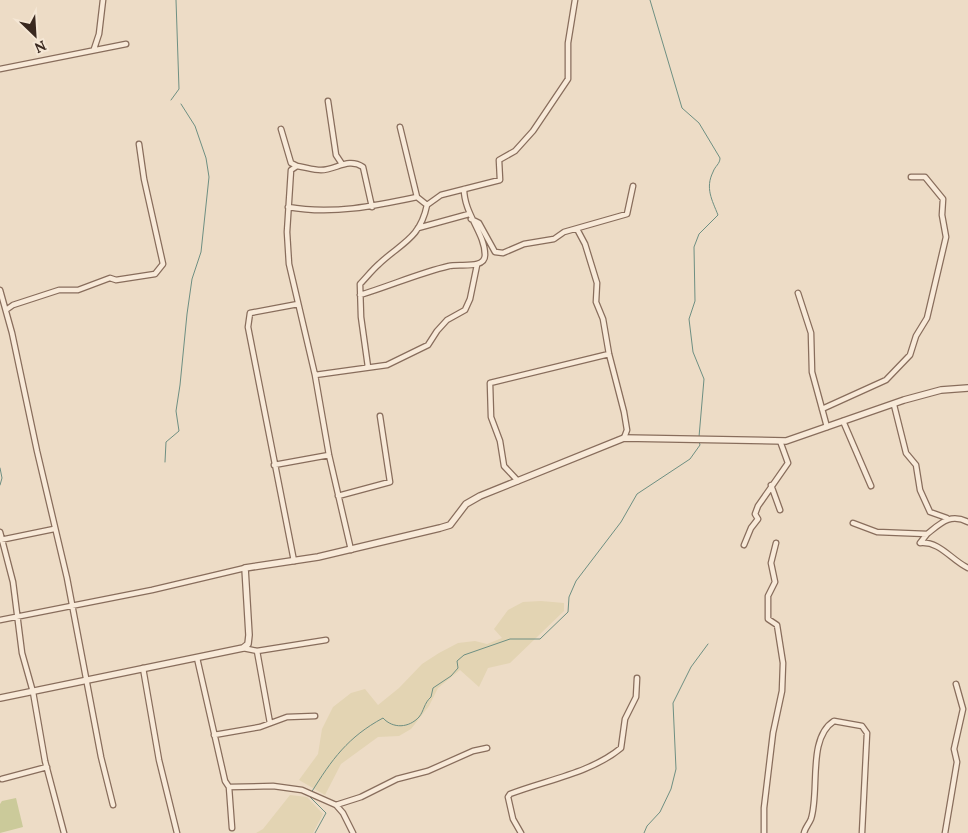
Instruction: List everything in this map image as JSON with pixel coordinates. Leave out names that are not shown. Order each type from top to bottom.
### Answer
[{"type":"street","points":[[94,50],[99,34],[103,0]]},
{"type":"street","points":[[368,367],[361,317],[360,284],[379,264],[411,240],[427,205],[441,196],[500,180],[499,160],[515,151],[533,131],[568,79],[568,42],[575,0]]},
{"type":"street","points":[[0,69],[126,44]]},
{"type":"street","points":[[328,101],[336,155],[342,164]]},
{"type":"street","points":[[400,126],[417,197],[427,205]]},
{"type":"street","points":[[281,130],[291,163],[288,207],[289,264],[315,375],[329,455],[351,550]]},
{"type":"street","points":[[6,310],[13,304],[59,290],[78,290],[110,278],[116,280],[155,274],[163,264],[144,179],[139,144]]},
{"type":"street","points":[[291,163],[297,166],[321,170],[342,164],[357,163],[363,167],[372,207]]},
{"type":"street","points":[[291,170],[297,166]]},
{"type":"street","points":[[822,409],[886,380],[910,356],[916,336],[930,311],[946,237],[942,216],[942,199],[925,177],[911,177]]},
{"type":"street","points":[[418,228],[470,217],[479,223],[495,252],[499,254],[524,244],[554,239],[564,232],[627,214],[633,186]]},
{"type":"street","points":[[315,375],[387,365],[428,345],[437,331],[448,320],[465,310],[470,299],[477,265],[486,257],[483,244],[470,217],[464,189]]},
{"type":"street","points":[[288,207],[323,211],[372,207],[417,197]]},
{"type":"street","points":[[577,229],[585,244],[597,283],[596,302],[607,336],[609,354],[624,412],[627,430],[624,438]]},
{"type":"street","points":[[360,295],[451,265],[477,265]]},
{"type":"street","points":[[0,290],[72,604],[101,757],[113,805]]},
{"type":"street","points":[[798,293],[811,333],[812,372],[827,427]]},
{"type":"street","points":[[294,561],[258,384],[248,316],[298,304]]},
{"type":"street","points":[[518,481],[504,466],[500,441],[491,417],[490,383],[609,354]]},
{"type":"street","points":[[0,620],[72,604],[152,590],[245,568],[351,550],[450,525],[466,504],[480,496],[624,438],[696,437],[780,441],[941,390],[968,388]]},
{"type":"street","points":[[894,405],[906,453],[916,465],[920,490],[930,512],[968,522]]},
{"type":"street","points":[[338,496],[390,482],[380,416]]},
{"type":"street","points":[[843,421],[871,486]]},
{"type":"street","points":[[744,545],[751,528],[758,519],[755,514],[758,506],[788,463],[780,441]]},
{"type":"street","points":[[274,465],[329,455]]},
{"type":"street","points":[[771,485],[780,510]]},
{"type":"street","points":[[947,518],[920,542],[936,544],[957,563],[968,568]]},
{"type":"street","points":[[853,523],[877,532],[927,534]]},
{"type":"street","points":[[1,540],[54,529]]},
{"type":"street","points":[[0,532],[13,582],[22,653],[33,692],[46,767],[64,833]]},
{"type":"street","points":[[764,833],[764,808],[773,733],[782,691],[780,640],[777,625],[768,618],[768,596],[775,582],[770,563],[776,543]]},
{"type":"street","points":[[244,648],[248,644],[249,635],[245,568]]},
{"type":"street","points":[[0,698],[244,648],[257,651],[326,640]]},
{"type":"street","points":[[257,651],[270,723]]},
{"type":"street","points":[[197,658],[224,782],[229,788],[232,828]]},
{"type":"street","points":[[143,668],[159,760],[177,833]]},
{"type":"street","points":[[521,833],[510,807],[508,797],[510,794],[592,765],[610,757],[621,748],[625,719],[636,697],[637,678]]},
{"type":"street","points":[[945,833],[956,762],[954,749],[963,708],[956,684]]},
{"type":"street","points":[[214,735],[270,723],[286,717],[315,716]]},
{"type":"street","points":[[804,833],[811,820],[817,748],[824,731],[834,721],[862,726],[867,733],[862,833]]},
{"type":"street","points":[[336,806],[361,797],[397,779],[428,771],[458,757],[487,748]]},
{"type":"street","points":[[2,780],[46,767]]},
{"type":"street","points":[[229,788],[272,786],[310,794],[336,806],[346,817],[353,833]]},
{"type":"shaded area","points":[[523,602],[564,603],[564,611],[510,663],[488,668],[479,687],[460,670],[438,688],[429,706],[411,729],[399,736],[378,737],[341,764],[325,795],[299,780],[318,754],[322,729],[333,707],[351,693],[365,689],[378,705],[399,688],[422,664],[439,653],[458,643],[475,641],[487,644],[502,638],[494,629],[508,610]]},
{"type":"shaded area","points":[[290,795],[307,797],[323,814],[313,833],[256,833],[263,829]]},
{"type":"shaded area","points":[[16,798],[23,827],[0,833],[0,804],[2,801]]},
{"type":"waterway","points":[[171,100],[179,89],[176,0]]},
{"type":"waterway","points":[[650,0],[682,108],[699,123],[720,158],[713,172],[709,189],[718,215],[699,234],[694,247],[695,301],[689,319],[693,352],[704,379],[699,437]]},
{"type":"waterway","points":[[165,462],[166,442],[179,431],[176,411],[187,314],[192,279],[201,252],[209,177],[206,158],[195,126],[181,104]]},
{"type":"waterway","points":[[311,793],[334,759],[350,741],[371,725],[383,718],[391,724],[401,726],[415,721],[421,715],[431,697],[433,688],[451,676],[458,668],[457,661],[464,655],[510,639],[540,639],[568,612],[569,597],[576,581],[621,522],[637,494],[690,459],[700,445],[699,441]]},
{"type":"waterway","points":[[0,468],[2,478],[0,485]]},
{"type":"waterway","points":[[644,833],[647,826],[660,812],[671,789],[676,769],[673,703],[691,667],[708,644]]},
{"type":"waterway","points":[[309,796],[326,813],[315,833]]}]
